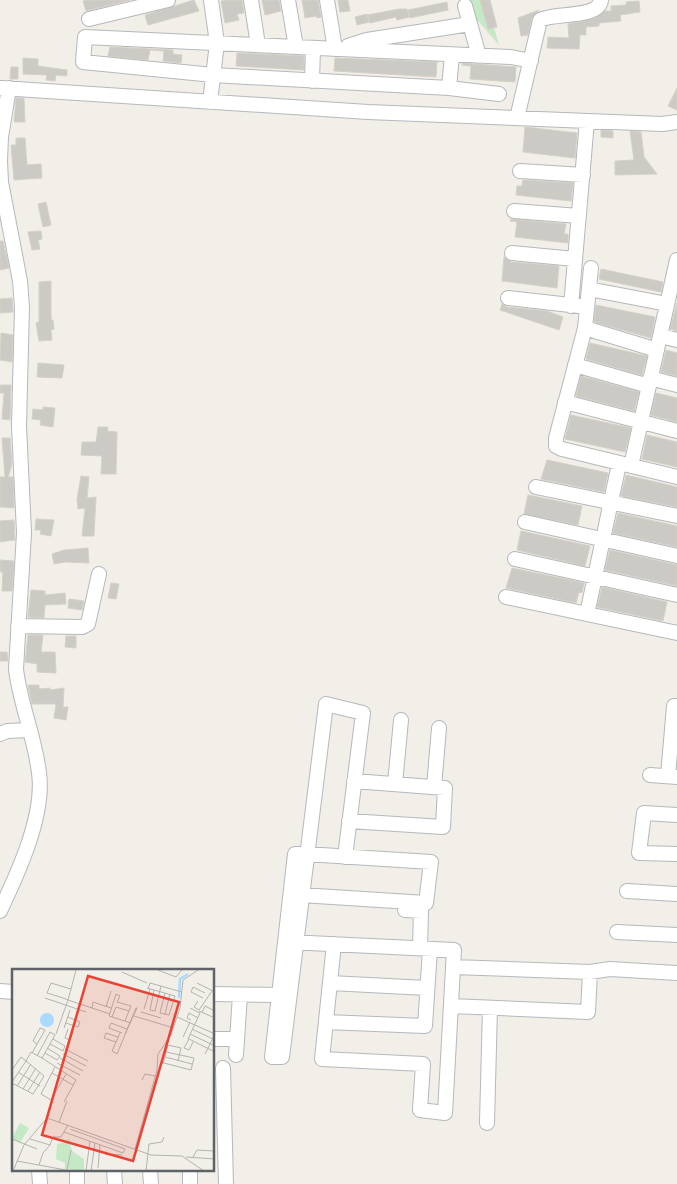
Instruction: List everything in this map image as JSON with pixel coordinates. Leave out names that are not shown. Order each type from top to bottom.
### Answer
[{"type":"street","points":[[89,19],[168,0]]},
{"type":"street","points":[[210,102],[217,43],[211,0]]},
{"type":"street","points":[[251,0],[258,45]]},
{"type":"street","points":[[288,0],[296,47]]},
{"type":"street","points":[[327,0],[338,49]]},
{"type":"street","points":[[517,118],[540,20],[551,16],[594,11],[600,6],[600,0]]},
{"type":"street","points":[[465,6],[479,56]]},
{"type":"street","points":[[338,49],[367,40],[470,24]]},
{"type":"street","points":[[499,94],[449,88],[213,75],[83,62],[85,37],[479,56],[531,61]]},
{"type":"street","points":[[312,81],[313,48]]},
{"type":"street","points":[[449,88],[452,55]]},
{"type":"street","points":[[0,911],[33,828],[39,798],[40,774],[18,684],[16,651],[24,533],[18,426],[22,307],[20,281],[5,232],[1,182],[0,160],[5,88],[368,112],[662,124],[677,122]]},
{"type":"street","points":[[571,306],[588,120]]},
{"type":"street","points":[[520,171],[583,175]]},
{"type":"street","points":[[514,211],[579,216]]},
{"type":"street","points":[[512,253],[575,259]]},
{"type":"street","points":[[587,614],[610,502],[640,423],[658,343],[671,297],[677,260]]},
{"type":"street","points":[[591,268],[585,328],[556,438],[556,446],[677,477]]},
{"type":"street","points":[[589,289],[671,297]]},
{"type":"street","points":[[508,298],[571,306],[587,306]]},
{"type":"street","points":[[585,328],[658,343],[677,340]]},
{"type":"street","points":[[575,365],[649,382],[677,385]]},
{"type":"street","points":[[565,402],[640,423],[677,431]]},
{"type":"street","points":[[536,487],[677,516]]},
{"type":"street","points":[[525,522],[677,556]]},
{"type":"street","points":[[515,559],[677,595]]},
{"type":"street","points":[[18,626],[82,627],[88,624],[99,574]]},
{"type":"street","points":[[506,597],[677,633]]},
{"type":"street","points":[[306,854],[326,704],[363,713],[345,857]]},
{"type":"street","points":[[650,775],[672,777],[674,706],[677,706]]},
{"type":"street","points":[[395,784],[401,720]]},
{"type":"street","points":[[434,787],[439,728]]},
{"type":"street","points":[[2,731],[30,730]]},
{"type":"street","points":[[349,821],[443,827],[445,788],[354,781]]},
{"type":"street","points":[[677,815],[644,813],[640,853],[677,854]]},
{"type":"street","points":[[290,942],[282,1057],[272,1057],[278,995],[297,901],[295,854],[431,862],[426,903],[297,901]]},
{"type":"street","points":[[627,891],[677,894]]},
{"type":"street","points":[[297,901],[421,911],[427,988],[425,1026],[326,1022]]},
{"type":"street","points":[[617,932],[677,935]]},
{"type":"street","points":[[290,942],[334,944],[425,949],[454,950],[445,1113],[420,1110],[423,1064],[322,1059],[334,944]]},
{"type":"street","points":[[453,967],[590,972],[610,969],[677,973]]},
{"type":"street","points":[[451,1006],[588,1012],[590,972]]},
{"type":"street","points":[[330,984],[427,988]]},
{"type":"street","points":[[215,994],[278,995]]},
{"type":"street","points":[[236,1056],[240,995]]},
{"type":"street","points":[[487,1123],[490,1008]]},
{"type":"street","points":[[215,1039],[237,1039]]},
{"type":"street","points":[[223,1068],[226,1184]]},
{"type":"green space","points":[[460,0],[486,0],[499,45]]},
{"type":"building","points":[[130,0],[86,11],[83,1]]},
{"type":"building","points":[[194,0],[199,11],[148,25],[145,15]]},
{"type":"building","points":[[242,0],[244,13],[237,14],[239,20],[225,23],[221,1]]},
{"type":"building","points":[[262,0],[279,0],[281,11],[265,15]]},
{"type":"building","points":[[302,0],[318,0],[321,17],[305,18]]},
{"type":"building","points":[[338,0],[348,0],[350,11],[340,12]]},
{"type":"building","points":[[480,0],[490,0],[497,27],[488,29]]},
{"type":"building","points":[[639,1],[640,12],[620,15],[621,21],[599,23],[599,26],[586,27],[586,35],[580,35],[579,49],[547,48],[548,37],[569,38],[568,24],[595,18],[605,11],[611,11],[611,6],[626,5],[626,2]]},
{"type":"building","points":[[447,2],[448,10],[410,18],[408,10]]},
{"type":"building","points":[[407,9],[409,17],[397,20],[396,17],[370,23],[368,15]]},
{"type":"building","points":[[539,10],[532,18],[528,35],[521,36],[518,18]]},
{"type":"building","points":[[367,14],[369,22],[357,25],[355,17]]},
{"type":"building","points":[[110,47],[173,50],[173,54],[182,55],[181,63],[163,61],[164,51],[150,50],[148,60],[108,56]]},
{"type":"building","points":[[237,53],[304,56],[304,70],[236,66]]},
{"type":"building","points":[[23,58],[38,59],[38,66],[67,70],[67,76],[56,75],[55,81],[46,80],[47,75],[23,74]]},
{"type":"building","points":[[335,58],[437,62],[436,77],[334,71]]},
{"type":"building","points":[[462,63],[516,67],[515,82],[470,79],[471,66],[462,65]]},
{"type":"building","points":[[11,67],[18,67],[18,79],[10,79]]},
{"type":"building","points":[[677,88],[677,110],[668,106]]},
{"type":"building","points":[[16,98],[24,98],[25,122],[14,122]]},
{"type":"building","points":[[525,127],[577,133],[575,158],[523,152]]},
{"type":"building","points":[[601,130],[613,131],[613,138],[601,137]]},
{"type":"building","points":[[630,131],[641,132],[644,157],[657,174],[615,175],[615,161],[634,160]]},
{"type":"building","points":[[16,138],[25,138],[27,165],[41,164],[42,178],[14,180],[11,145],[16,145]]},
{"type":"building","points":[[523,180],[573,183],[571,201],[516,195],[517,186],[522,186]]},
{"type":"building","points":[[46,202],[51,225],[43,227],[38,204]]},
{"type":"building","points":[[511,219],[566,224],[564,234],[568,234],[568,243],[515,237],[517,222],[510,221]]},
{"type":"building","points":[[41,231],[42,239],[38,240],[40,249],[32,250],[28,232]]},
{"type":"building","points":[[0,241],[3,241],[9,268],[0,270]]},
{"type":"building","points":[[504,257],[511,262],[559,266],[557,288],[502,281]]},
{"type":"building","points":[[601,269],[663,282],[661,292],[599,279]]},
{"type":"building","points":[[51,281],[51,320],[53,320],[54,329],[51,330],[52,340],[39,341],[36,323],[39,322],[39,282]]},
{"type":"building","points":[[12,298],[13,312],[0,313],[0,299]]},
{"type":"building","points":[[677,303],[677,331],[670,329]]},
{"type":"building","points":[[502,304],[507,307],[547,311],[563,317],[559,330],[500,310]]},
{"type":"building","points":[[596,305],[655,317],[651,338],[594,322]]},
{"type":"building","points":[[1,333],[13,335],[12,362],[0,360]]},
{"type":"building","points":[[590,343],[647,356],[642,375],[586,359]]},
{"type":"building","points":[[666,350],[677,353],[677,376],[661,372]]},
{"type":"building","points":[[38,363],[64,365],[62,378],[37,377]]},
{"type":"building","points":[[581,376],[639,392],[634,411],[576,396]]},
{"type":"building","points":[[0,385],[11,385],[10,420],[2,419],[4,393],[0,393]]},
{"type":"building","points":[[656,393],[677,398],[677,422],[651,415]]},
{"type":"building","points":[[43,407],[55,408],[53,427],[40,425],[41,420],[32,419],[33,409],[43,410]]},
{"type":"building","points":[[571,415],[631,428],[625,452],[565,439]]},
{"type":"building","points":[[98,427],[108,427],[107,431],[117,432],[116,474],[101,474],[102,456],[81,455],[82,442],[96,442]]},
{"type":"building","points":[[647,435],[677,442],[677,467],[642,459]]},
{"type":"building","points":[[2,438],[10,438],[12,464],[8,477],[13,477],[14,508],[0,507],[0,477],[5,477]]},
{"type":"building","points":[[547,460],[608,473],[604,492],[541,479]]},
{"type":"building","points":[[626,475],[677,487],[677,507],[621,496]]},
{"type":"building","points":[[81,476],[89,477],[87,498],[96,497],[94,536],[82,536],[85,508],[78,509],[77,499]]},
{"type":"building","points":[[528,495],[582,506],[578,525],[524,514]]},
{"type":"building","points":[[618,513],[677,526],[677,547],[613,533]]},
{"type":"building","points":[[36,519],[54,520],[51,536],[40,534],[41,530],[35,530]]},
{"type":"building","points":[[14,520],[15,540],[0,542],[0,521]]},
{"type":"building","points":[[521,531],[590,546],[585,566],[517,550]]},
{"type":"building","points":[[88,548],[89,563],[65,562],[54,564],[52,554],[64,550]]},
{"type":"building","points":[[610,550],[677,565],[677,586],[605,570]]},
{"type":"building","points":[[0,560],[14,561],[12,591],[2,591],[3,572],[0,572]]},
{"type":"building","points":[[512,568],[584,583],[582,593],[579,592],[576,603],[506,588]]},
{"type":"building","points":[[111,583],[119,584],[116,599],[108,598]]},
{"type":"building","points":[[602,587],[667,602],[663,621],[597,607]]},
{"type":"building","points":[[31,590],[45,591],[45,595],[65,593],[66,604],[45,605],[44,618],[28,617]]},
{"type":"building","points":[[69,599],[84,601],[82,610],[68,608]]},
{"type":"building","points":[[28,635],[43,635],[41,652],[55,652],[56,673],[37,672],[37,664],[25,662]]},
{"type":"building","points":[[66,636],[76,636],[76,648],[65,647]]},
{"type":"building","points":[[0,652],[7,652],[8,661],[0,661]]},
{"type":"building","points":[[28,685],[39,685],[39,689],[50,688],[50,690],[64,688],[63,707],[68,707],[66,720],[54,718],[56,704],[32,704]]}]
